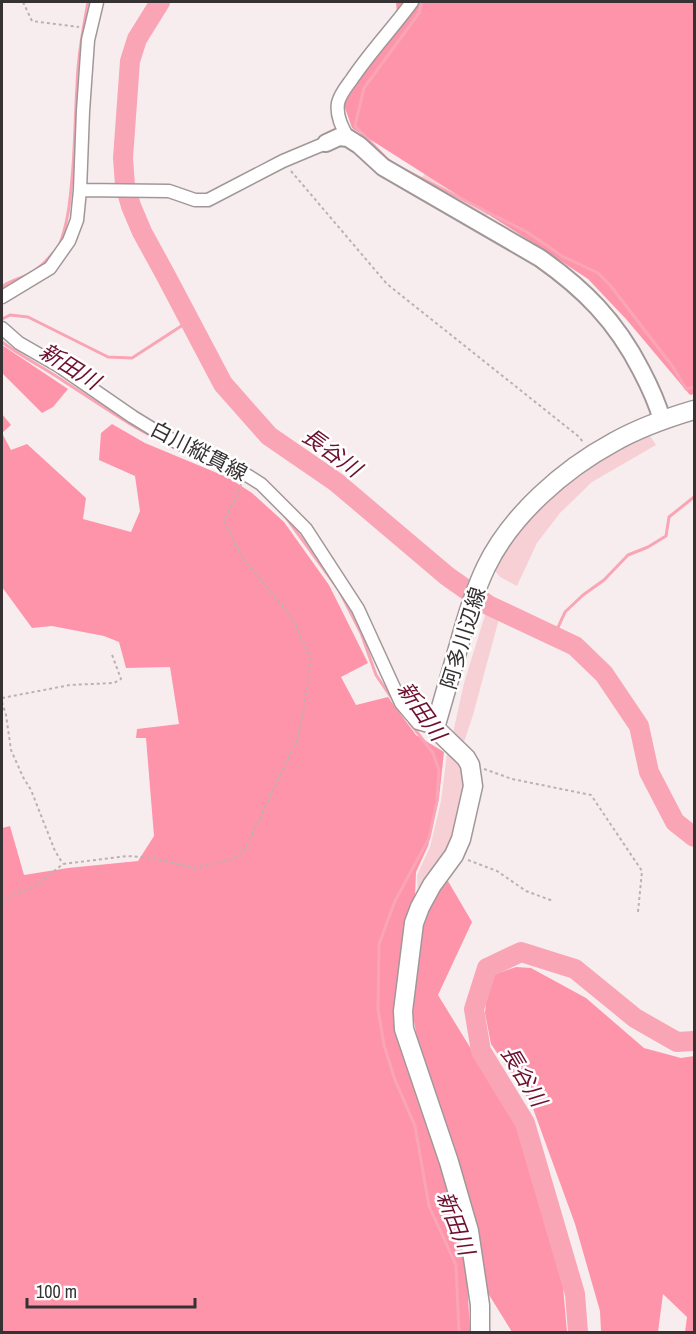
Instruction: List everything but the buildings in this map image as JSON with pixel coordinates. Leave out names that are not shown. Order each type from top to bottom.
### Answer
[{"type":"main road","name":"阿多川辺線","points":[[435,728],[470,606],[486,566],[506,534],[523,513],[558,480],[594,453],[662,420],[694,410]]},
{"type":"main road","points":[[435,728],[456,747],[470,765],[472,786],[461,839],[454,855],[432,885],[414,923],[403,1011],[404,1029],[449,1162],[469,1231],[480,1305],[480,1332]]},
{"type":"street","points":[[2,297],[50,268],[69,241],[77,220],[88,40],[97,2]]},
{"type":"street","points":[[348,138],[341,124],[338,100],[368,56],[412,2]]},
{"type":"street","points":[[80,190],[169,191],[195,200],[208,200],[339,137],[348,138],[383,167],[540,258],[573,282],[600,309],[622,337],[656,400],[662,420]]},
{"type":"street","name":"白川縦貫線","points":[[2,328],[19,343],[60,366],[164,436],[234,467],[261,484],[306,529],[358,609],[401,703],[418,723],[435,728]]},
{"type":"path","points":[[23,2],[32,21],[80,27]]},
{"type":"path","points":[[283,162],[387,285],[578,436],[594,453]]},
{"type":"path","points":[[2,901],[38,884],[63,864],[127,856],[153,858],[195,868],[233,860],[245,849],[296,742],[302,720],[310,658],[297,627],[286,610],[245,561],[224,520],[243,480]]},
{"type":"path","points":[[63,864],[55,851],[31,790],[11,750],[2,700],[70,685],[114,683],[121,679],[111,652]]},
{"type":"path","points":[[470,765],[512,779],[591,795],[642,871],[638,912]]},
{"type":"path","points":[[454,855],[497,871],[526,891],[553,901]]},
{"type":"shaded area","points":[[396,2],[694,2],[694,394],[690,395],[626,319],[588,279],[352,128],[344,105],[347,91],[397,14]]},
{"type":"shaded area","points":[[426,173],[492,209],[487,216],[418,181]]},
{"type":"shaded area","points":[[2,345],[68,389],[53,407],[42,413],[3,374],[2,376]]},
{"type":"shaded area","points":[[2,414],[11,425],[2,433]]},
{"type":"shaded area","points":[[112,424],[145,443],[229,478],[252,493],[284,522],[329,585],[368,663],[341,677],[356,705],[388,697],[416,735],[444,752],[439,798],[428,846],[416,872],[415,896],[401,950],[393,1020],[399,1043],[441,1152],[458,1214],[467,1278],[470,1332],[2,1332],[2,828],[10,826],[24,875],[138,861],[154,836],[146,738],[136,738],[137,729],[179,724],[170,667],[126,668],[119,642],[104,636],[52,626],[32,628],[2,587],[2,433],[11,450],[27,444],[86,498],[83,519],[131,532],[140,511],[135,476],[99,460],[101,433]]},
{"type":"shaded area","points":[[650,436],[656,445],[592,482],[560,513],[537,543],[517,586],[500,577],[495,571],[505,552],[530,519],[545,504],[594,464],[625,446]]},
{"type":"shaded area","points":[[486,612],[499,619],[464,742],[453,733],[464,683]]},
{"type":"shaded area","points":[[448,746],[462,762],[466,778],[450,848],[418,894],[417,875],[430,847],[441,801]]},
{"type":"shaded area","points":[[445,876],[472,922],[438,995],[514,1119],[562,1275],[567,1332],[512,1332],[486,1290],[460,1166],[418,1045],[413,1015],[416,959],[425,913]]},
{"type":"shaded area","points":[[516,967],[531,968],[586,998],[644,1048],[681,1058],[694,1056],[694,1332],[685,1332],[687,1317],[663,1294],[658,1332],[601,1332],[600,1311],[575,1224],[531,1103],[491,1044],[485,1013],[487,991],[493,975]]},
{"type":"waterway","name":"新田川","points":[[59,246],[67,221],[70,196],[78,64],[88,2]]},
{"type":"waterway","name":"長谷川","points":[[160,2],[137,39],[130,61],[123,158],[125,185],[142,232],[223,384],[269,436],[336,482],[447,576],[488,605],[575,646],[604,674],[639,726],[649,772],[675,822],[694,837]]},
{"type":"waterway","points":[[391,163],[355,126],[364,88],[419,13],[422,2]]},
{"type":"waterway","points":[[397,166],[527,232],[562,256],[598,273],[610,285],[673,367],[686,389],[694,387]]},
{"type":"waterway","name":"新田川","points":[[2,287],[33,272],[53,253]]},
{"type":"waterway","points":[[2,319],[10,315],[28,317],[108,357],[132,358],[189,321]]},
{"type":"waterway","name":"新田川","points":[[2,342],[132,425],[174,447]]},
{"type":"waterway","name":"新田川","points":[[204,461],[237,475]]},
{"type":"waterway","points":[[554,636],[565,612],[604,580],[628,555],[666,536],[669,517],[694,497]]},
{"type":"waterway","name":"新田川","points":[[285,516],[339,590],[361,633],[376,675],[395,703]]},
{"type":"waterway","name":"新田川","points":[[410,723],[433,753],[439,770],[437,801],[429,838],[395,901],[379,944],[378,1009],[384,1045],[395,1080],[415,1126],[429,1206],[456,1265],[459,1332]]},
{"type":"waterway","name":"長谷川","points":[[578,1332],[575,1294],[525,1123],[481,1051],[474,1009],[487,968],[521,952],[575,969],[635,1018],[677,1042],[694,1041]]}]
